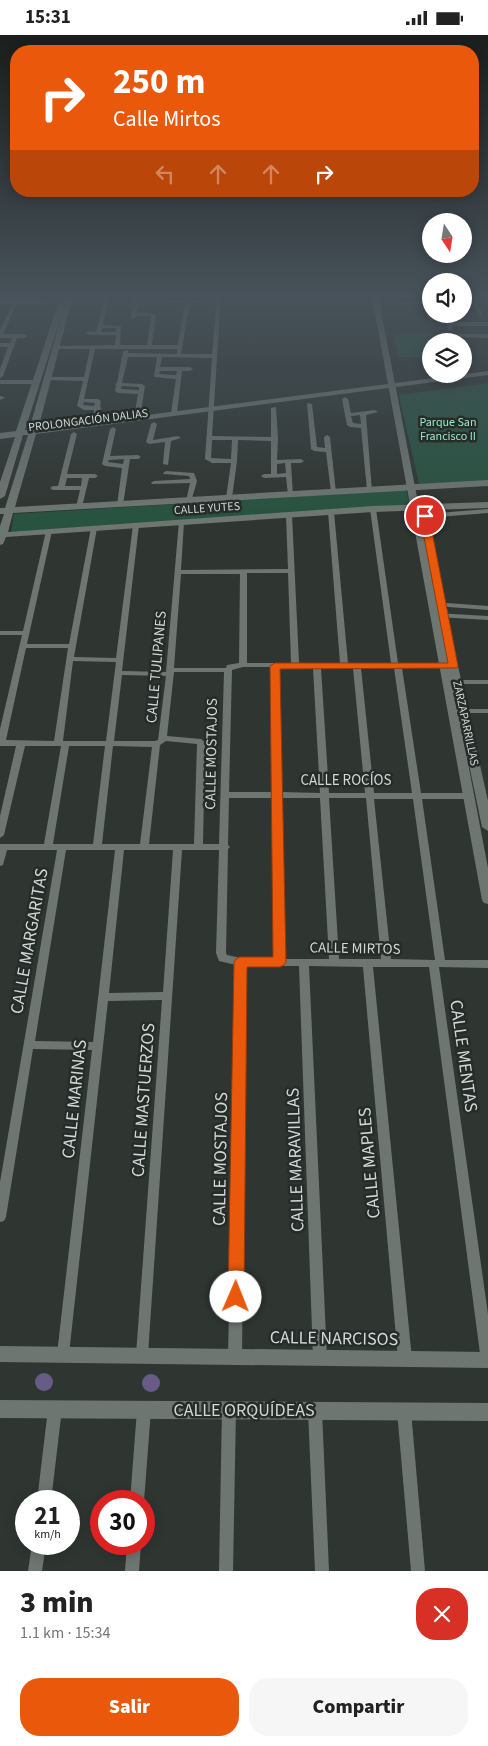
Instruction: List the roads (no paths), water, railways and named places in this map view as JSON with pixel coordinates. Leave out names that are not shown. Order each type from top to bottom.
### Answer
[{"type":"main road","points":[[0,496],[40,368]]},
{"type":"main road","points":[[1,537],[3,512],[31,436],[52,368]]},
{"type":"main road","name":"PROLONGACIÓN DALIAS","points":[[472,374],[488,373]]},
{"type":"main road","name":"PROLONGACIÓN DALIAS","points":[[18,437],[74,434],[154,424],[211,413],[396,389],[488,381]]},
{"type":"main road","name":"PROLONGACIÓN DALIAS","points":[[31,436],[95,424],[174,413],[211,413],[309,404],[425,383]]},
{"type":"main road","points":[[0,436],[18,437]]},
{"type":"main road","points":[[0,443],[18,437]]},
{"type":"main road","name":"CALLE YUTES","points":[[3,512],[488,483]]},
{"type":"main road","name":"CALLE YUTES","points":[[78,508],[186,501]]},
{"type":"main road","name":"CALLE YUTES","points":[[1,537],[49,531],[373,509],[421,510],[488,505]]},
{"type":"street","points":[[88,368],[81,408],[99,408]]},
{"type":"street","points":[[122,368],[118,391],[141,392],[137,418]]},
{"type":"street","points":[[213,368],[209,460],[234,461]]},
{"type":"street","name":"ZARZAPARRILLAS","points":[[391,368],[421,510],[449,666],[468,797],[488,900]]},
{"type":"street","name":"ZARZAPARRILLAS","points":[[393,368],[396,389]]},
{"type":"street","points":[[179,377],[156,376],[157,369],[190,369]]},
{"type":"street","points":[[174,413],[180,369]]},
{"type":"street","points":[[49,379],[86,379]]},
{"type":"street","points":[[0,381],[36,381]]},
{"type":"street","points":[[345,399],[350,426],[364,426]]},
{"type":"street","points":[[82,400],[98,401],[99,408],[95,424]]},
{"type":"street","points":[[309,404],[315,450],[329,451]]},
{"type":"street","points":[[274,408],[274,476]]},
{"type":"street","points":[[348,415],[375,411]]},
{"type":"street","points":[[363,413],[370,490]]},
{"type":"street","points":[[154,424],[149,442],[151,447],[167,447]]},
{"type":"street","points":[[114,429],[106,465],[125,466]]},
{"type":"street","points":[[74,434],[63,476],[57,488],[84,488]]},
{"type":"street","points":[[314,436],[334,437]]},
{"type":"street","points":[[326,437],[334,492]]},
{"type":"street","points":[[149,442],[178,438]]},
{"type":"street","points":[[209,438],[275,439]]},
{"type":"street","points":[[165,482],[168,439]]},
{"type":"street","points":[[229,498],[235,439]]},
{"type":"street","points":[[120,505],[126,457]]},
{"type":"street","points":[[107,458],[138,457]]},
{"type":"street","points":[[273,462],[301,461]]},
{"type":"street","points":[[288,462],[291,495]]},
{"type":"street","points":[[166,468],[193,475],[194,481],[186,501]]},
{"type":"street","points":[[264,476],[289,475]]},
{"type":"street","points":[[63,476],[95,476]]},
{"type":"street","points":[[78,508],[86,476]]},
{"type":"street","points":[[154,483],[194,481]]},
{"type":"street","name":"CALLE MENTAS","points":[[373,509],[416,795],[488,1360]]},
{"type":"street","points":[[421,510],[488,511]]},
{"type":"street","points":[[331,512],[344,667]]},
{"type":"street","points":[[289,515],[295,666]]},
{"type":"street","name":"CALLE TULIPANES","points":[[1,743],[161,743],[164,738],[170,672],[181,522]]},
{"type":"street","points":[[97,847],[136,525]]},
{"type":"street","points":[[48,847],[70,659],[94,528]]},
{"type":"street","points":[[1,743],[49,531]]},
{"type":"street","points":[[178,571],[291,571]]},
{"type":"street","points":[[242,665],[244,571]]},
{"type":"street","points":[[439,610],[488,607]]},
{"type":"street","points":[[439,610],[488,618]]},
{"type":"street","points":[[0,633],[26,633]]},
{"type":"street","points":[[24,646],[72,646]]},
{"type":"street","points":[[70,659],[120,660]]},
{"type":"street","points":[[118,673],[228,670],[230,667],[242,665],[344,667],[449,666]]},
{"type":"street","points":[[275,666],[280,962]]},
{"type":"street","points":[[317,666],[334,962]]},
{"type":"street","points":[[357,666],[386,963]]},
{"type":"street","name":"ZARZAPARRILLAS","points":[[449,666],[457,682],[462,711],[487,813],[488,827]]},
{"type":"street","name":"CALLE MOSTAJOS","points":[[223,958],[221,953],[228,670]]},
{"type":"street","points":[[457,682],[488,682]]},
{"type":"street","points":[[462,711],[488,711]]},
{"type":"street","points":[[164,738],[201,743],[198,847]]},
{"type":"street","points":[[0,835],[21,744]]},
{"type":"street","points":[[144,847],[156,744]]},
{"type":"street","name":"CALLE ROCÍOS","points":[[225,795],[416,795],[468,797]]},
{"type":"street","points":[[0,863],[2,847],[225,847]]},
{"type":"street","name":"CALLE MARGARITAS","points":[[0,1217],[62,847]]},
{"type":"street","name":"CALLE MARINAS","points":[[63,1354],[120,847]]},
{"type":"street","name":"CALLE MASTUERZOS","points":[[142,1355],[178,847]]},
{"type":"street","name":"CALLE MIRTOS","points":[[223,958],[240,962],[488,964]]},
{"type":"street","name":"CALLE MOSTAJOS","points":[[235,1357],[240,962]]},
{"type":"street","name":"CALLE MARAVILLAS","points":[[304,962],[320,1358]]},
{"type":"street","name":"CALLE MAPLES","points":[[368,963],[405,1359]]},
{"type":"street","points":[[104,997],[168,996]]},
{"type":"street","points":[[29,1045],[98,1046]]},
{"type":"street","name":"CALLE NARCISOS","points":[[0,1354],[488,1360]]},
{"type":"street","name":"CALLE ORQUÍDEAS","points":[[0,1409],[488,1412]]},
{"type":"street","points":[[45,1490],[55,1409]]},
{"type":"street","points":[[138,1490],[144,1410]]},
{"type":"street","points":[[226,1571],[229,1410]]},
{"type":"street","points":[[315,1411],[322,1571]]},
{"type":"street","points":[[404,1411],[418,1571]]},
{"type":"street","points":[[35,1571],[37,1555]]},
{"type":"street","points":[[132,1571],[133,1555]]},
{"type":"park label","name":"Parque San Francisco II","points":[[448,429]]}]
